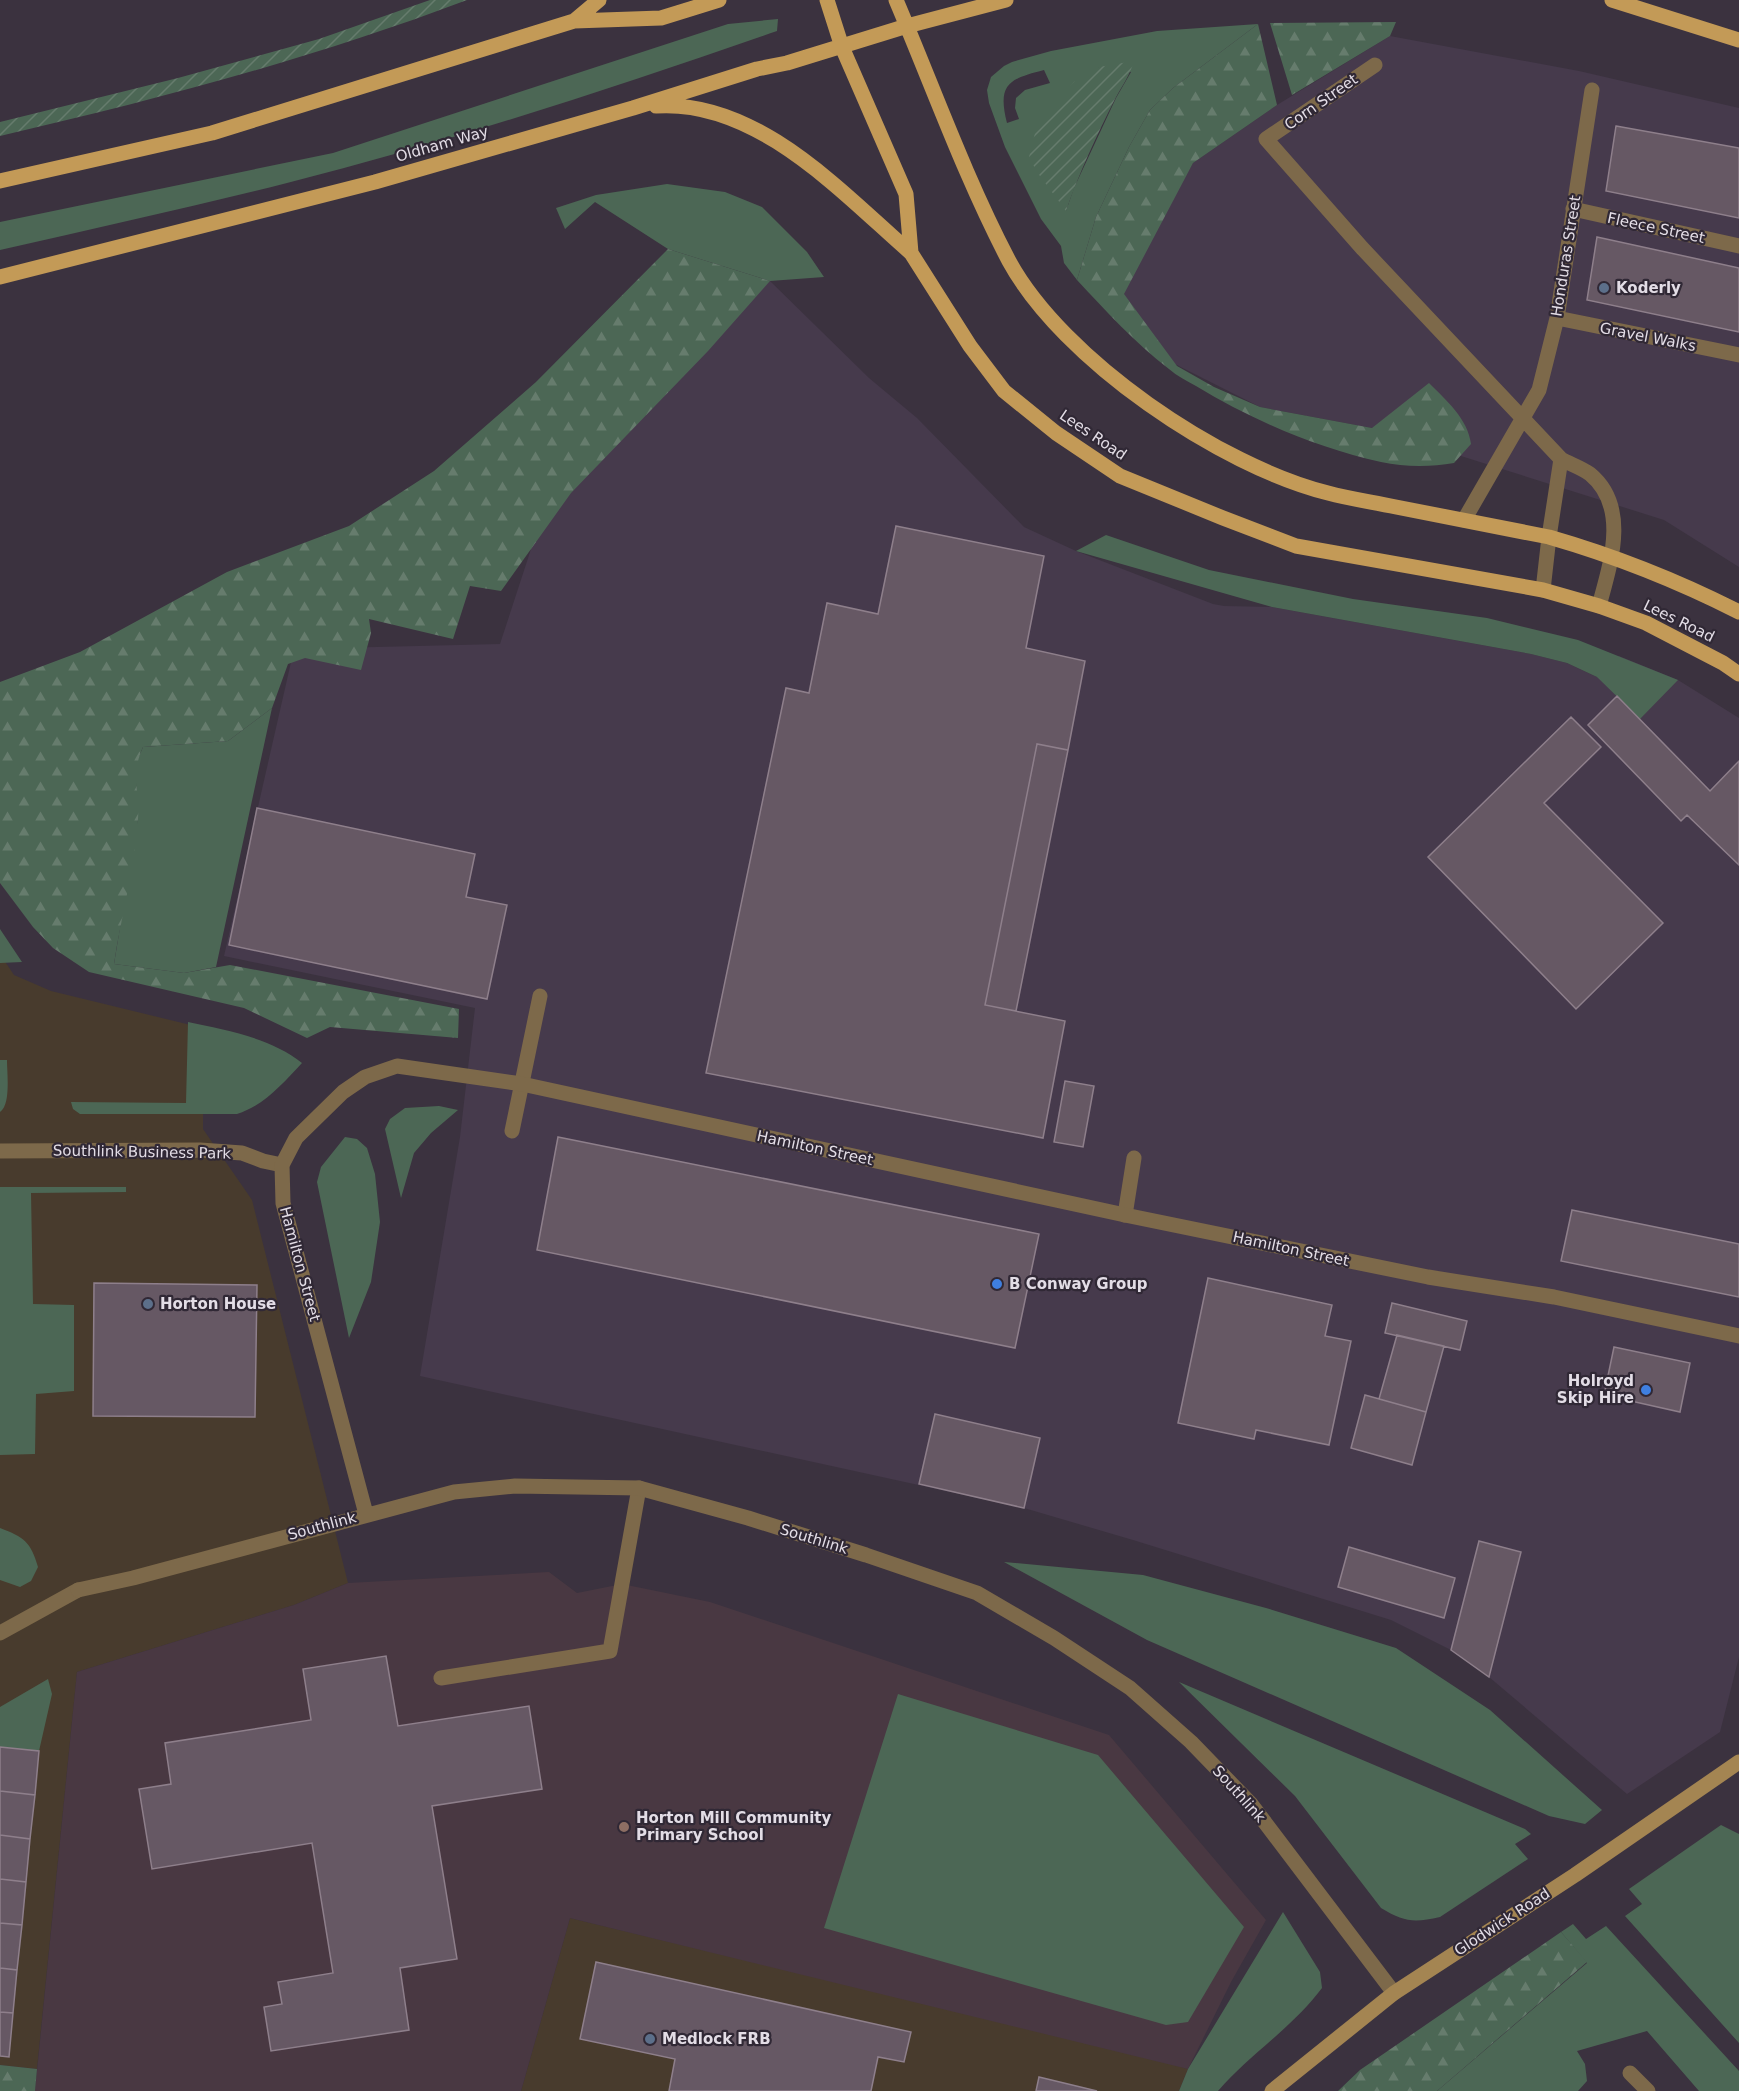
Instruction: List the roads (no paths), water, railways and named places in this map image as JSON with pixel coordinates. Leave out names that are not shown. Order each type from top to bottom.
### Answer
[{"type":"main road","points":[[574,21],[600,0]]},
{"type":"main road","points":[[0,181],[212,133],[574,21],[661,18],[719,0]]},
{"type":"main road","points":[[827,0],[842,47]]},
{"type":"main road","points":[[896,0],[958,151],[1010,262],[1050,319],[1112,378],[1195,435],[1260,469],[1327,493],[1549,537],[1612,556],[1699,591],[1739,612]]},
{"type":"main road","name":"Oldham Way","points":[[0,277],[375,182],[633,108],[757,69],[1006,0]]},
{"type":"main road","points":[[1612,0],[1739,40]]},
{"type":"main road","name":"Lees Road","points":[[842,47],[906,194],[911,253],[970,346],[1004,391],[1056,433],[1120,476],[1296,546],[1543,590],[1599,606],[1646,623],[1723,663],[1739,674]]},
{"type":"main road","points":[[633,108],[669,105],[698,108],[761,131],[797,154],[911,253]]},
{"type":"main road","name":"Glodwick Road","points":[[1272,2091],[1394,1993],[1575,1875],[1739,1762]]},
{"type":"street","name":"Corn Street","points":[[1375,65],[1266,140],[1362,248],[1522,416]]},
{"type":"street","name":"Honduras Street","points":[[1464,520],[1539,390],[1557,318],[1592,90]]},
{"type":"street","name":"Fleece Street","points":[[1573,210],[1739,246]]},
{"type":"street","name":"Gravel Walks","points":[[1557,318],[1739,354]]},
{"type":"street","points":[[1522,416],[1561,459],[1590,474],[1605,492],[1615,530],[1612,556],[1599,606]]},
{"type":"street","points":[[1543,590],[1561,459]]},
{"type":"street","points":[[512,1131],[540,996]]},
{"type":"street","name":"Hamilton Street","points":[[366,1514],[284,1203],[282,1165],[296,1138],[343,1092],[365,1077],[397,1066],[522,1084],[1125,1215],[1428,1278],[1554,1297],[1739,1336]]},
{"type":"street","name":"Southlink Business Park","points":[[0,1151],[200,1150],[242,1153],[282,1165]]},
{"type":"street","points":[[1125,1215],[1134,1158]]},
{"type":"street","name":"Southlink","points":[[0,1633],[78,1590],[133,1578],[454,1492],[515,1486],[639,1488],[758,1521],[977,1593],[1054,1638],[1130,1688],[1191,1742],[1251,1804],[1394,1993]]},
{"type":"street","points":[[441,1678],[609,1651],[639,1488]]},
{"type":"street","points":[[1630,2073],[1648,2091]]},
{"type":"place","name":"Koderly","points":[[1604,288]]},
{"type":"place","name":"B Conway Group","points":[[997,1284]]},
{"type":"place","name":"Horton House","points":[[148,1304]]},
{"type":"place","name":"Holroyd Skip Hire","points":[[1646,1390]]},
{"type":"place","name":"Horton Mill Community Primary School","points":[[624,1827]]},
{"type":"place","name":"Medlock FRB","points":[[650,2039]]}]
